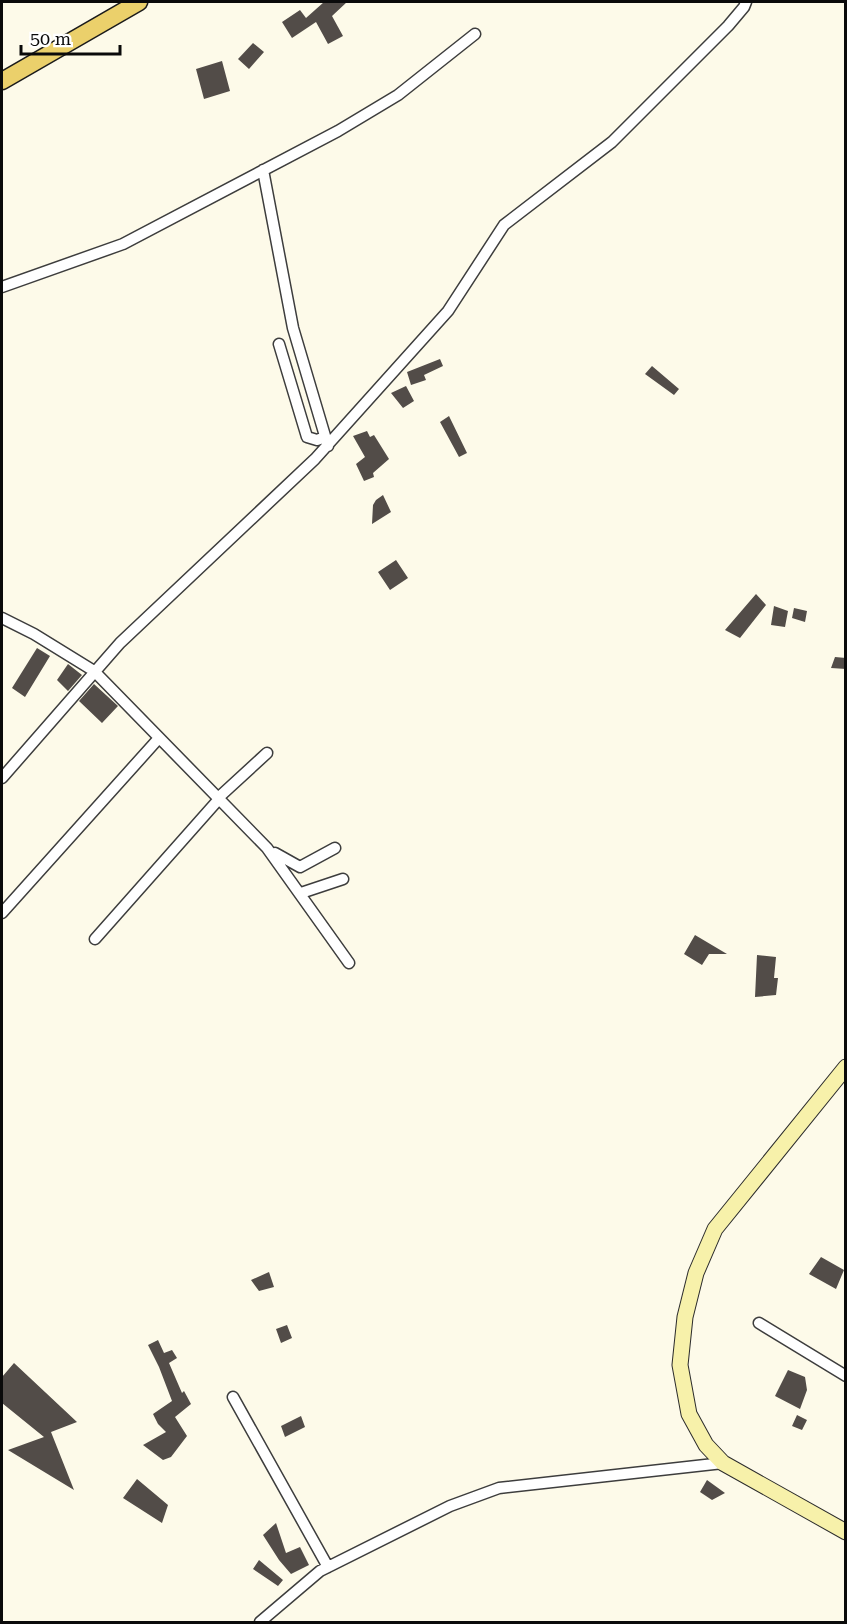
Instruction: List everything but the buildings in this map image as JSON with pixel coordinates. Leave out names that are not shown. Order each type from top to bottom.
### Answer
[{"type":"main road","points":[[2,81],[139,2]]},
{"type":"street","points":[[2,778],[120,643],[326,442],[448,311],[504,225],[612,142],[728,26],[746,2]]},
{"type":"street","points":[[2,287],[123,244],[263,170],[387,102],[475,34]]},
{"type":"street","points":[[263,170],[293,328],[326,442]]},
{"type":"street","points":[[279,344],[307,437],[326,442]]},
{"type":"street","points":[[2,618],[34,634],[94,671],[267,848],[349,963]]},
{"type":"street","points":[[2,913],[159,738]]},
{"type":"street","points":[[95,939],[218,799],[267,753]]},
{"type":"street","points":[[267,848],[300,867],[335,848]]},
{"type":"street","points":[[301,893],[343,879]]},
{"type":"street","points":[[846,1067],[715,1228],[696,1273],[685,1317],[680,1365],[689,1414],[706,1445],[723,1463],[846,1532]]},
{"type":"street","points":[[759,1323],[846,1376]]},
{"type":"street","points":[[233,1397],[328,1567]]},
{"type":"street","points":[[260,1623],[320,1571],[450,1506],[499,1488],[723,1463]]}]
